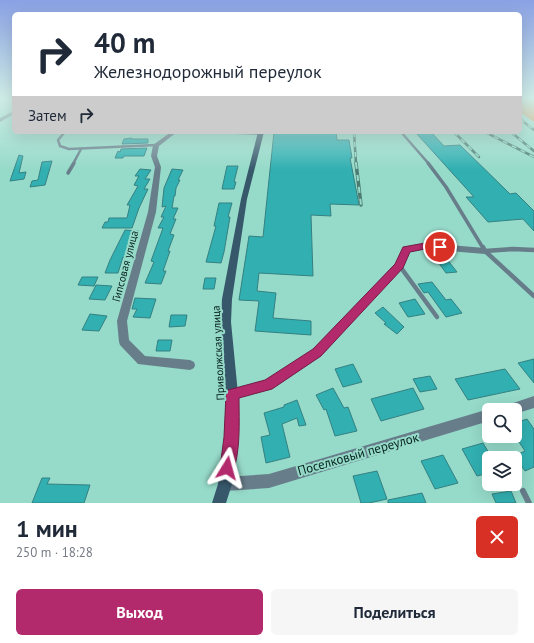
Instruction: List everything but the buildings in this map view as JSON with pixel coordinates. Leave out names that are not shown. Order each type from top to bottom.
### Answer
[{"type":"main road","name":"Приволжская улица","points":[[219,503],[225,484],[231,437],[232,394],[226,322],[227,298],[244,199],[261,134]]},
{"type":"street","points":[[156,145],[171,134]]},
{"type":"street","name":"Гипсовая улица","points":[[156,145],[154,156],[158,167],[152,212],[122,321],[124,342],[142,361],[190,365]]},
{"type":"street","points":[[232,394],[268,385],[317,353],[399,266],[406,250],[425,246],[485,251]]},
{"type":"street","points":[[522,406],[534,402]]},
{"type":"street","name":"Поселковый переулок","points":[[225,484],[268,481],[482,418]]},
{"type":"lane","points":[[63,134],[58,140],[60,146],[69,149],[156,145]]},
{"type":"lane","points":[[403,134],[432,167],[485,251],[534,296]]},
{"type":"lane","points":[[68,173],[81,148]]},
{"type":"lane","points":[[485,251],[513,249],[534,250]]},
{"type":"lane","points":[[399,266],[436,317]]},
{"type":"lane","points":[[523,491],[529,503]]},
{"type":"railway","points":[[524,122],[534,130]]},
{"type":"railway","points":[[354,134],[356,164]]},
{"type":"railway","points":[[456,134],[479,157]]},
{"type":"railway","points":[[489,134],[534,157]]},
{"type":"railway","points":[[513,134],[534,151]]},
{"type":"railway","points":[[356,163],[361,205]]},
{"type":"route","points":[[227,468],[231,437],[232,394],[268,385],[317,353],[399,266],[406,250],[425,246],[440,247]]}]
